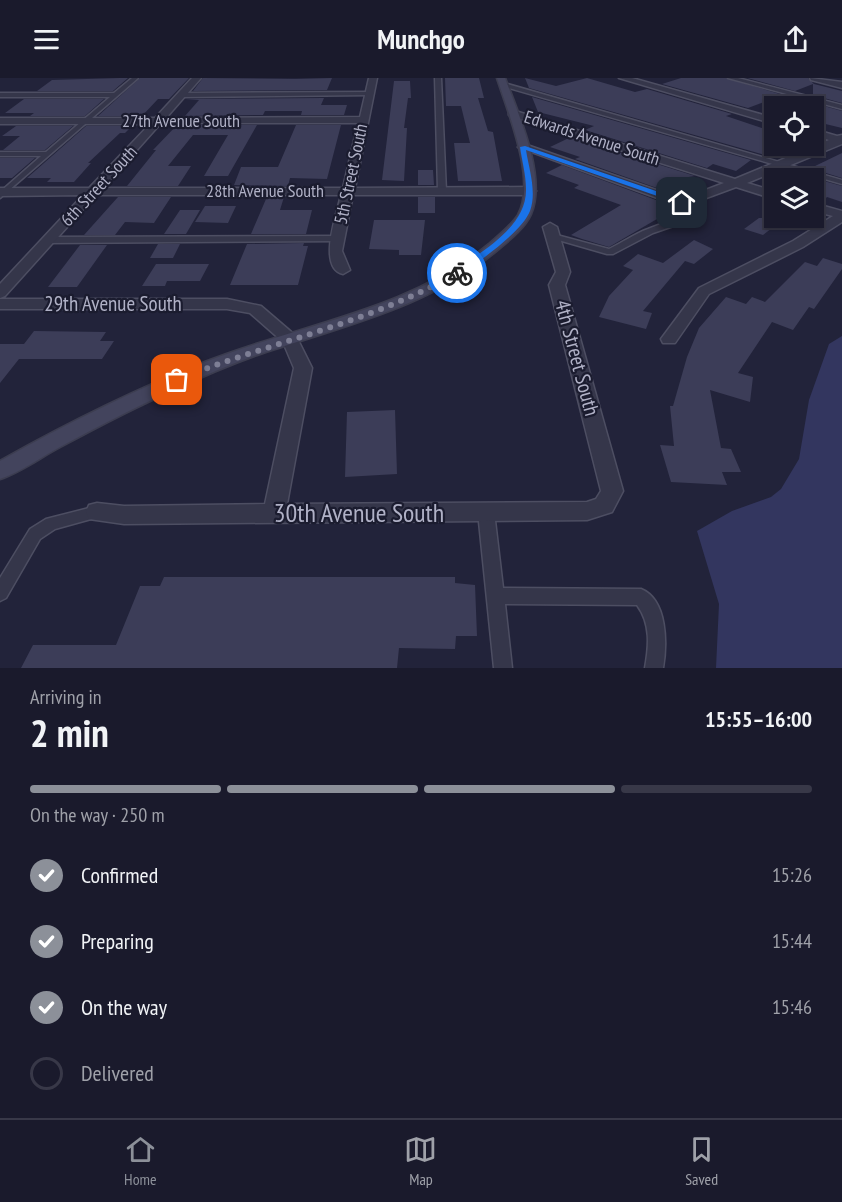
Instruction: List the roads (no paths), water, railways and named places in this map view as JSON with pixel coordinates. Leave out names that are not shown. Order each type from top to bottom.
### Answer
[{"type":"street","name":"6th Street South","points":[[0,293],[197,78]]},
{"type":"street","name":"5th Street South","points":[[343,270],[335,251],[373,78]]},
{"type":"street","points":[[622,78],[764,118]]},
{"type":"street","points":[[814,78],[842,85]]},
{"type":"street","points":[[0,471],[121,404],[215,365],[290,340],[436,285],[470,266],[496,246],[526,212],[530,191],[523,147],[502,81]]},
{"type":"street","name":"Edwards Avenue South","points":[[512,113],[764,192]]},
{"type":"street","name":"27th Avenue South","points":[[0,121],[362,120]]},
{"type":"street","points":[[824,135],[841,140]]},
{"type":"street","points":[[523,147],[682,203],[783,165],[841,140]]},
{"type":"street","name":"28th Avenue South","points":[[1,193],[530,191]]},
{"type":"street","points":[[824,210],[842,216]]},
{"type":"street","points":[[669,339],[704,291],[798,244],[842,216]]},
{"type":"street","name":"4th Street South","points":[[551,232],[563,272],[557,285],[612,491]]},
{"type":"street","name":"29th Avenue South","points":[[0,304],[227,304],[255,309],[290,340]]},
{"type":"street","points":[[274,513],[303,368],[290,340]]},
{"type":"street","name":"30th Avenue South","points":[[97,512],[124,515],[587,511],[604,506],[612,491]]},
{"type":"lane","points":[[1,193],[135,78]]},
{"type":"lane","points":[[438,78],[442,191]]},
{"type":"lane","points":[[731,78],[842,106]]},
{"type":"lane","points":[[502,81],[842,182]]},
{"type":"lane","points":[[182,95],[369,94]]},
{"type":"lane","points":[[0,95],[116,95]]},
{"type":"lane","points":[[0,154],[48,154]]},
{"type":"lane","points":[[551,232],[610,252],[651,231],[673,226],[684,220],[693,212],[682,203]]},
{"type":"lane","points":[[49,240],[337,239]]},
{"type":"lane","points":[[0,593],[35,534],[51,524],[97,512]]},
{"type":"lane","points":[[486,512],[503,668]]},
{"type":"lane","points":[[495,596],[641,597],[650,606],[659,636],[654,668]]},
{"type":"water","points":[[842,336],[842,668],[716,668],[719,604],[697,531],[732,511],[771,497],[781,489],[799,459],[809,400],[829,344]]}]
